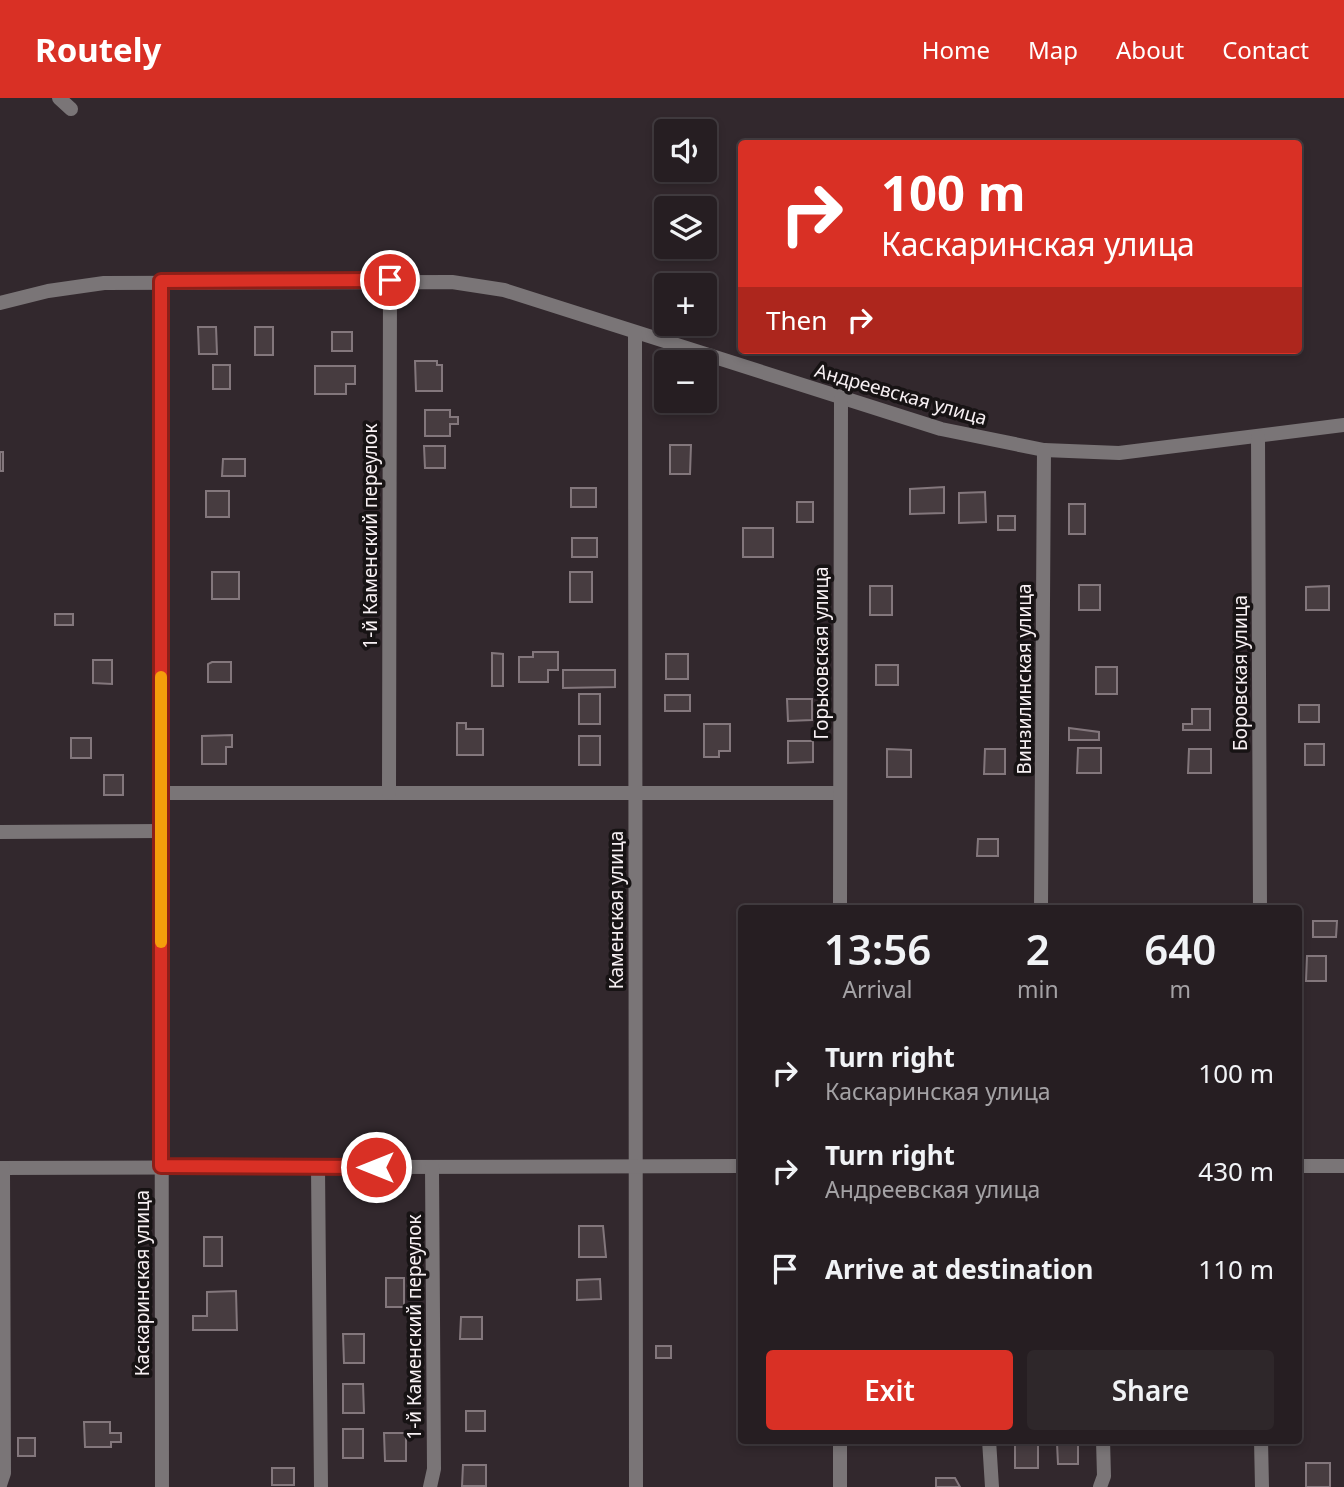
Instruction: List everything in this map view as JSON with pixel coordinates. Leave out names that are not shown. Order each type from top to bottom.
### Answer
[{"type":"street","points":[[59,98],[71,109]]},
{"type":"street","name":"1-й Каменский переулок","points":[[389,793],[390,280]]},
{"type":"street","name":"Андреевская улица","points":[[0,303],[59,289],[161,281],[452,282],[504,290],[941,429],[1044,450],[1119,453],[1344,425]]},
{"type":"street","name":"Каскаринская улица","points":[[161,281],[162,1487]]},
{"type":"street","name":"Каменская улица","points":[[635,333],[636,1487]]},
{"type":"street","name":"Горьковская улица","points":[[840,905],[841,398]]},
{"type":"street","name":"Боровская улица","points":[[1258,437],[1260,905]]},
{"type":"street","name":"Винзилинская улица","points":[[1041,905],[1044,450]]},
{"type":"street","points":[[161,793],[840,793]]},
{"type":"street","points":[[0,832],[161,831]]},
{"type":"street","points":[[0,1485],[4,1473],[2,1167],[738,1166]]},
{"type":"street","points":[[1302,1167],[1344,1166]]},
{"type":"street","name":"1-й Каменский переулок","points":[[430,1487],[434,1469],[432,1167]]},
{"type":"street","points":[[318,1168],[321,1487]]},
{"type":"street","points":[[840,1444],[840,1487]]},
{"type":"street","points":[[989,1444],[992,1487]]},
{"type":"street","points":[[1100,1487],[1104,1476],[1104,1444]]},
{"type":"street","points":[[1261,1444],[1262,1487]]},
{"type":"building","points":[[198,327],[216,327],[217,354],[199,354]]},
{"type":"building","points":[[255,327],[273,327],[273,355],[255,355]]},
{"type":"building","points":[[332,332],[352,332],[352,351],[332,351]]},
{"type":"building","points":[[415,361],[437,361],[437,365],[442,365],[442,391],[416,391]]},
{"type":"building","points":[[213,365],[230,365],[230,389],[213,389]]},
{"type":"building","points":[[315,366],[355,366],[355,384],[346,384],[346,394],[315,394]]},
{"type":"building","points":[[425,410],[450,410],[450,417],[458,417],[458,424],[450,424],[450,436],[425,436]]},
{"type":"building","points":[[670,445],[691,445],[690,474],[670,474]]},
{"type":"building","points":[[424,446],[445,446],[445,468],[425,468]]},
{"type":"building","points":[[0,452],[3,452],[3,471],[0,471]]},
{"type":"building","points":[[223,459],[245,459],[245,476],[222,476]]},
{"type":"building","points":[[944,487],[944,513],[910,514],[910,489]]},
{"type":"building","points":[[571,488],[596,488],[596,507],[571,507]]},
{"type":"building","points":[[206,491],[229,491],[229,517],[206,517]]},
{"type":"building","points":[[985,492],[986,522],[959,523],[959,493]]},
{"type":"building","points":[[797,502],[813,502],[813,522],[797,522]]},
{"type":"building","points":[[1069,504],[1085,504],[1085,534],[1069,534]]},
{"type":"building","points":[[998,516],[1015,516],[1015,530],[998,530]]},
{"type":"building","points":[[743,528],[773,528],[773,557],[743,557]]},
{"type":"building","points":[[572,538],[597,538],[597,557],[572,557]]},
{"type":"building","points":[[212,572],[239,572],[239,599],[212,599]]},
{"type":"building","points":[[570,572],[592,572],[592,602],[570,602]]},
{"type":"building","points":[[1079,585],[1100,585],[1100,610],[1079,610]]},
{"type":"building","points":[[870,586],[892,586],[892,615],[870,615]]},
{"type":"building","points":[[1329,586],[1329,610],[1306,610],[1306,587]]},
{"type":"building","points":[[55,614],[73,614],[73,625],[55,625]]},
{"type":"building","points":[[533,652],[558,652],[558,670],[548,670],[548,682],[519,682],[519,657],[533,657]]},
{"type":"building","points":[[492,653],[503,654],[503,686],[492,686]]},
{"type":"building","points":[[666,654],[688,654],[688,679],[666,679]]},
{"type":"building","points":[[93,660],[112,660],[112,684],[93,683]]},
{"type":"building","points":[[231,662],[231,682],[208,682],[208,664]]},
{"type":"building","points":[[876,665],[898,665],[898,685],[876,685]]},
{"type":"building","points":[[1096,667],[1117,667],[1117,694],[1096,694]]},
{"type":"building","points":[[563,670],[615,670],[615,687],[563,688]]},
{"type":"building","points":[[579,694],[600,694],[600,724],[579,724]]},
{"type":"building","points":[[665,695],[690,695],[690,711],[665,711]]},
{"type":"building","points":[[787,699],[812,699],[812,720],[788,721]]},
{"type":"building","points":[[1299,705],[1319,705],[1319,722],[1299,722]]},
{"type":"building","points":[[1192,709],[1210,709],[1210,730],[1183,730],[1183,724],[1192,724]]},
{"type":"building","points":[[457,723],[466,723],[466,729],[483,729],[483,755],[457,755]]},
{"type":"building","points":[[704,724],[730,724],[730,751],[719,751],[719,757],[704,757]]},
{"type":"building","points":[[1069,728],[1099,732],[1099,740],[1069,740]]},
{"type":"building","points":[[232,735],[232,747],[226,747],[226,764],[202,764],[202,736]]},
{"type":"building","points":[[579,736],[600,736],[600,765],[579,765]]},
{"type":"building","points":[[71,738],[91,738],[91,758],[71,758]]},
{"type":"building","points":[[788,741],[813,741],[813,762],[788,763]]},
{"type":"building","points":[[1305,744],[1324,744],[1324,765],[1305,765]]},
{"type":"building","points":[[1078,748],[1101,748],[1101,773],[1077,773]]},
{"type":"building","points":[[887,749],[911,750],[911,777],[887,777]]},
{"type":"building","points":[[985,749],[1005,749],[1005,774],[984,774]]},
{"type":"building","points":[[1189,749],[1211,749],[1211,773],[1188,773]]},
{"type":"building","points":[[104,775],[123,775],[123,795],[104,795]]},
{"type":"building","points":[[978,839],[998,839],[998,856],[977,856]]},
{"type":"building","points":[[1313,921],[1337,921],[1336,937],[1313,937]]},
{"type":"building","points":[[1307,956],[1326,956],[1326,981],[1306,981]]},
{"type":"building","points":[[579,1226],[603,1226],[606,1257],[579,1257]]},
{"type":"building","points":[[204,1237],[222,1237],[222,1266],[204,1266]]},
{"type":"building","points":[[386,1278],[404,1278],[404,1307],[386,1307]]},
{"type":"building","points":[[600,1279],[601,1299],[577,1300],[577,1280]]},
{"type":"building","points":[[236,1291],[237,1330],[193,1330],[193,1316],[207,1316],[207,1292]]},
{"type":"building","points":[[461,1317],[482,1317],[482,1339],[460,1339]]},
{"type":"building","points":[[343,1334],[364,1334],[364,1363],[344,1363]]},
{"type":"building","points":[[656,1346],[671,1346],[671,1358],[656,1358]]},
{"type":"building","points":[[343,1384],[363,1384],[364,1413],[343,1413]]},
{"type":"building","points":[[466,1411],[485,1411],[485,1431],[466,1431]]},
{"type":"building","points":[[84,1422],[110,1422],[110,1433],[121,1433],[121,1442],[111,1442],[111,1447],[85,1447]]},
{"type":"building","points":[[343,1429],[363,1429],[363,1458],[343,1458]]},
{"type":"building","points":[[384,1433],[406,1433],[406,1461],[385,1461]]},
{"type":"building","points":[[18,1438],[35,1438],[35,1456],[18,1456]]},
{"type":"building","points":[[1015,1444],[1038,1444],[1038,1468],[1015,1468]]},
{"type":"building","points":[[1057,1444],[1078,1444],[1078,1464],[1058,1464]]},
{"type":"building","points":[[1306,1463],[1330,1463],[1330,1487],[1306,1487]]},
{"type":"building","points":[[463,1465],[486,1465],[486,1486],[462,1486]]},
{"type":"building","points":[[272,1468],[294,1468],[294,1485],[272,1485]]},
{"type":"building","points":[[936,1478],[955,1478],[960,1487],[936,1487]]},
{"type":"slow traffic","points":[[161,677],[161,942]]},
{"type":"route","points":[[376,1167],[161,1166],[161,281],[390,280]]}]
